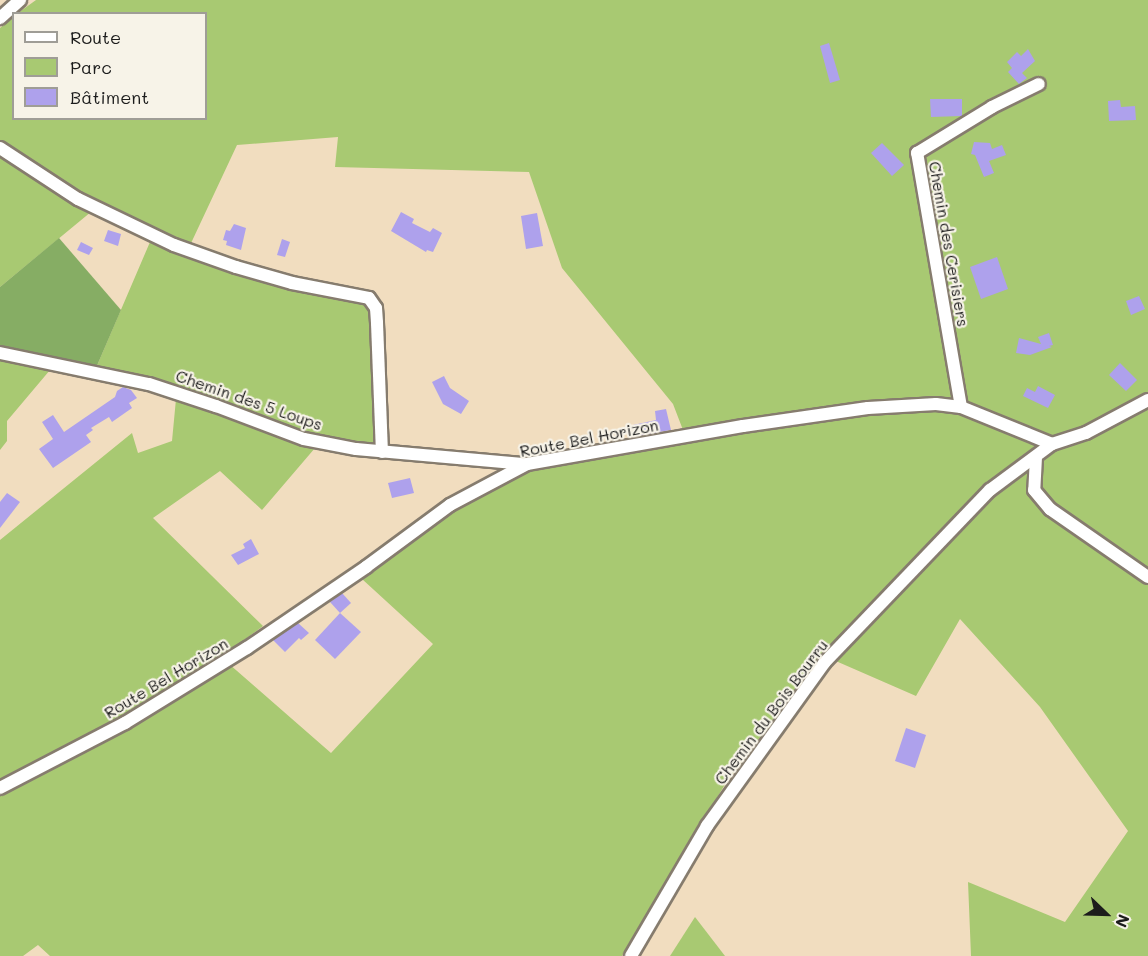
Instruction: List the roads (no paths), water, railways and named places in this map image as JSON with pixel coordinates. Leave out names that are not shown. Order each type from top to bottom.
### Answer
[{"type":"street","points":[[0,18],[20,0]]},
{"type":"street","name":"Chemin des Cerisiers","points":[[961,407],[917,153],[992,107],[1039,84]]},
{"type":"street","points":[[0,148],[78,199],[174,244],[236,267],[292,283],[369,298],[376,308],[382,452]]},
{"type":"street","name":"Chemin des 5 Loups","points":[[0,353],[149,384],[304,439],[382,452],[527,464]]},
{"type":"street","points":[[1052,444],[1086,433],[1148,400]]},
{"type":"street","name":"Route Bel Horizon","points":[[0,788],[125,723],[247,648],[366,567],[450,505],[527,464],[742,426],[868,408],[936,404],[961,407],[1052,444]]},
{"type":"street","name":"Chemin du Bois Bourru","points":[[631,956],[707,826],[824,663],[990,490],[1052,444]]},
{"type":"street","points":[[1036,457],[1034,490],[1050,509],[1148,577]]}]
